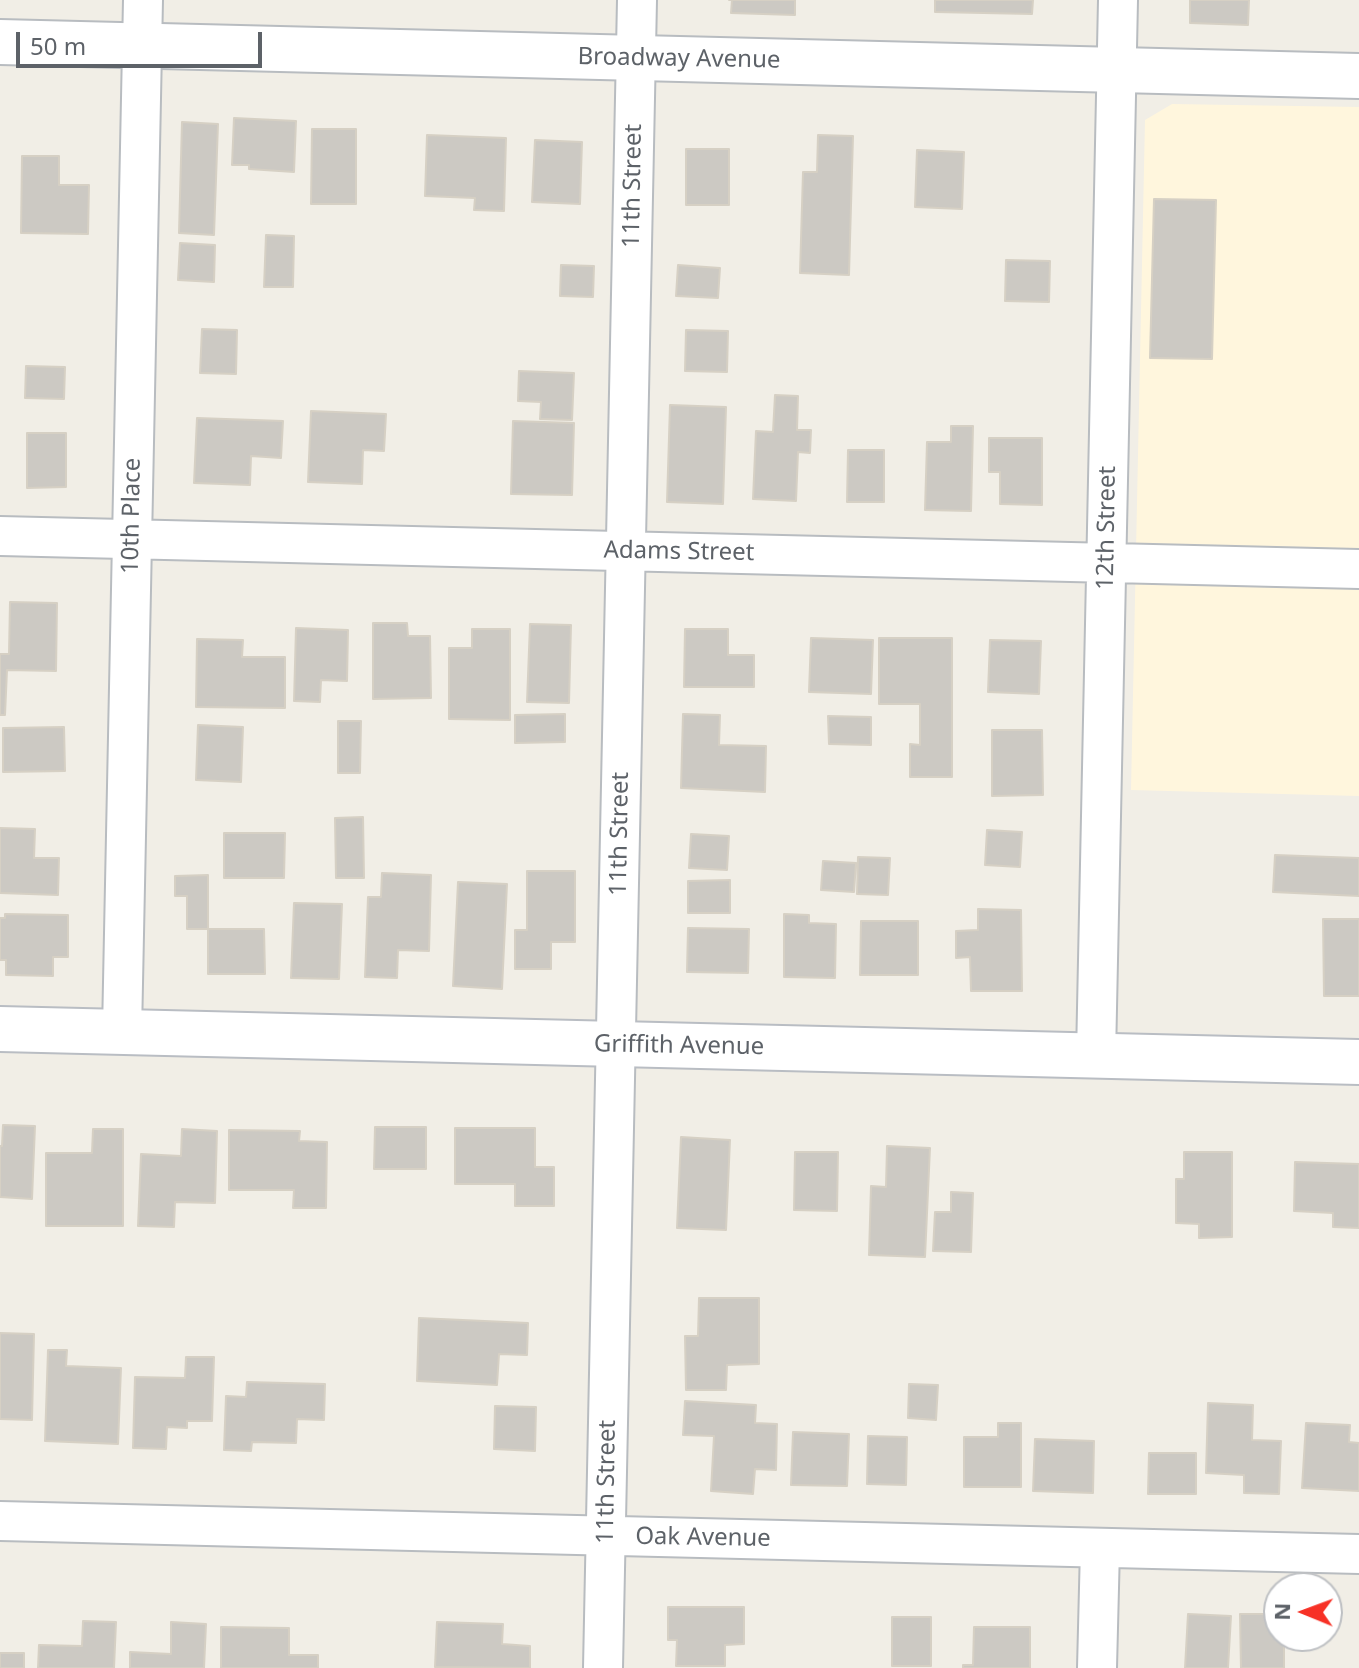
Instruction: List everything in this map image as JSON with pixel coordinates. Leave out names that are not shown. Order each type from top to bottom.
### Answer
[{"type":"main road","name":"Broadway Avenue","points":[[0,42],[1359,76]]},
{"type":"main road","name":"Griffith Avenue","points":[[0,1029],[1359,1062]]},
{"type":"street","name":"10th Place","points":[[122,1032],[143,0]]},
{"type":"street","name":"11th Street","points":[[603,1668],[637,0]]},
{"type":"street","name":"12th Street","points":[[1096,1056],[1118,0]]},
{"type":"street","name":"Adams Street","points":[[0,536],[1359,569]]},
{"type":"street","name":"Oak Avenue","points":[[0,1521],[1359,1554]]},
{"type":"street","points":[[1097,1668],[1100,1548]]},
{"type":"shaded area","points":[[1172,104],[1359,107],[1359,796],[1131,790],[1145,120]]},
{"type":"building","points":[[732,0],[795,0],[795,15],[731,13]]},
{"type":"building","points":[[935,0],[1033,0],[1032,14],[935,12]]},
{"type":"building","points":[[1190,0],[1249,0],[1248,25],[1190,23]]},
{"type":"building","points":[[234,118],[296,121],[294,172],[232,165]]},
{"type":"building","points":[[182,122],[218,124],[214,235],[179,233]]},
{"type":"building","points":[[312,129],[356,129],[356,204],[311,204]]},
{"type":"building","points":[[427,135],[506,138],[504,211],[474,210],[475,198],[425,196]]},
{"type":"building","points":[[818,135],[853,136],[849,275],[800,273],[803,172],[817,172]]},
{"type":"building","points":[[535,140],[582,142],[580,204],[532,202]]},
{"type":"building","points":[[686,149],[729,149],[729,205],[686,205]]},
{"type":"building","points":[[917,150],[964,152],[962,209],[915,207]]},
{"type":"building","points":[[22,156],[59,156],[59,185],[89,185],[88,234],[21,233]]},
{"type":"building","points":[[1154,199],[1216,200],[1212,359],[1150,358]]},
{"type":"building","points":[[266,235],[294,236],[293,287],[264,287]]},
{"type":"building","points":[[180,243],[215,245],[214,282],[178,280]]},
{"type":"building","points":[[1006,260],[1050,261],[1049,302],[1005,301]]},
{"type":"building","points":[[561,265],[594,266],[593,297],[560,296]]},
{"type":"building","points":[[678,265],[720,268],[718,298],[676,296]]},
{"type":"building","points":[[202,329],[237,330],[236,374],[200,373]]},
{"type":"building","points":[[686,330],[728,331],[727,372],[685,371]]},
{"type":"building","points":[[26,366],[65,367],[64,399],[25,398]]},
{"type":"building","points":[[519,371],[574,373],[572,420],[540,419],[541,402],[518,401]]},
{"type":"building","points":[[775,395],[798,396],[797,430],[811,430],[810,453],[798,452],[796,501],[753,499],[756,431],[773,432]]},
{"type":"building","points":[[670,405],[726,407],[723,504],[667,502]]},
{"type":"building","points":[[311,411],[386,414],[384,451],[363,450],[362,484],[308,482]]},
{"type":"building","points":[[197,418],[283,421],[281,458],[251,456],[250,485],[194,483]]},
{"type":"building","points":[[513,421],[574,423],[572,495],[511,494]]},
{"type":"building","points":[[951,426],[973,426],[971,511],[925,510],[927,442],[951,442]]},
{"type":"building","points":[[27,433],[66,433],[66,487],[27,488]]},
{"type":"building","points":[[989,438],[1042,438],[1042,505],[1000,504],[1000,472],[989,472]]},
{"type":"building","points":[[848,450],[884,450],[884,502],[847,502]]},
{"type":"building","points":[[10,602],[57,603],[56,671],[7,670],[5,715],[0,715],[0,654],[9,654]]},
{"type":"building","points":[[373,623],[407,623],[408,636],[430,636],[431,698],[373,699]]},
{"type":"building","points":[[530,624],[571,625],[569,703],[527,702]]},
{"type":"building","points":[[296,628],[348,630],[347,681],[321,680],[320,702],[294,701]]},
{"type":"building","points":[[472,629],[510,629],[510,720],[449,719],[449,648],[472,648]]},
{"type":"building","points":[[685,629],[728,629],[728,655],[754,655],[754,687],[684,687]]},
{"type":"building","points":[[811,638],[873,640],[871,694],[809,692]]},
{"type":"building","points":[[879,638],[952,638],[952,777],[910,777],[910,744],[920,745],[920,704],[879,704]]},
{"type":"building","points":[[197,639],[243,640],[242,657],[285,657],[285,708],[196,707]]},
{"type":"building","points":[[990,640],[1041,641],[1039,694],[988,692]]},
{"type":"building","points":[[565,714],[565,742],[515,743],[515,715]]},
{"type":"building","points":[[683,714],[720,715],[719,745],[766,746],[765,792],[681,788]]},
{"type":"building","points":[[828,716],[871,717],[871,745],[829,744]]},
{"type":"building","points":[[338,721],[361,721],[360,773],[338,773]]},
{"type":"building","points":[[198,725],[243,727],[241,782],[196,780]]},
{"type":"building","points":[[64,727],[65,771],[3,772],[3,728]]},
{"type":"building","points":[[992,730],[1042,730],[1043,795],[992,796]]},
{"type":"building","points":[[363,817],[364,878],[336,878],[335,818]]},
{"type":"building","points":[[0,828],[35,829],[34,858],[59,858],[58,895],[0,893]]},
{"type":"building","points":[[987,830],[1022,832],[1020,867],[985,865]]},
{"type":"building","points":[[224,833],[285,833],[284,878],[224,878]]},
{"type":"building","points":[[691,834],[729,836],[727,870],[689,868]]},
{"type":"building","points":[[1275,855],[1359,858],[1359,896],[1273,892]]},
{"type":"building","points":[[858,857],[890,858],[888,895],[857,894]]},
{"type":"building","points":[[823,861],[856,863],[854,892],[821,890]]},
{"type":"building","points":[[527,871],[575,871],[575,942],[551,942],[551,969],[515,969],[515,930],[527,930]]},
{"type":"building","points":[[382,873],[431,875],[429,951],[398,950],[397,978],[365,977],[368,897],[381,897]]},
{"type":"building","points":[[208,875],[208,929],[187,929],[187,896],[175,896],[175,876]]},
{"type":"building","points":[[730,880],[730,913],[688,913],[688,881]]},
{"type":"building","points":[[458,882],[507,884],[502,989],[453,986]]},
{"type":"building","points":[[294,903],[342,904],[339,979],[291,978]]},
{"type":"building","points":[[978,909],[1021,910],[1022,991],[971,991],[970,957],[956,958],[956,931],[978,930]]},
{"type":"building","points":[[5,914],[68,915],[68,957],[53,957],[53,976],[6,975],[6,960],[0,960],[0,918],[5,918]]},
{"type":"building","points":[[784,914],[809,915],[809,923],[836,924],[835,978],[784,977]]},
{"type":"building","points":[[1323,919],[1359,919],[1359,996],[1324,996]]},
{"type":"building","points":[[861,921],[918,921],[918,975],[860,975]]},
{"type":"building","points":[[688,928],[749,929],[748,973],[687,972]]},
{"type":"building","points":[[208,929],[264,929],[265,974],[208,974]]},
{"type":"building","points":[[3,1125],[35,1126],[32,1199],[0,1197]]},
{"type":"building","points":[[375,1127],[426,1127],[426,1169],[374,1169]]},
{"type":"building","points":[[455,1128],[535,1128],[535,1167],[554,1167],[554,1206],[515,1206],[515,1184],[455,1184]]},
{"type":"building","points":[[93,1129],[123,1129],[123,1226],[46,1226],[46,1153],[92,1153]]},
{"type":"building","points":[[182,1129],[217,1131],[215,1203],[175,1202],[174,1227],[138,1226],[141,1154],[181,1156]]},
{"type":"building","points":[[229,1130],[300,1131],[299,1141],[327,1142],[326,1208],[293,1208],[294,1190],[229,1190]]},
{"type":"building","points":[[681,1137],[730,1140],[726,1230],[677,1228]]},
{"type":"building","points":[[887,1146],[930,1148],[925,1257],[869,1255],[871,1186],[886,1187]]},
{"type":"building","points":[[795,1152],[838,1152],[837,1211],[794,1210]]},
{"type":"building","points":[[1184,1152],[1232,1152],[1232,1237],[1199,1238],[1199,1224],[1176,1223],[1176,1179],[1184,1179]]},
{"type":"building","points":[[1295,1162],[1359,1164],[1359,1228],[1333,1227],[1333,1213],[1294,1211]]},
{"type":"building","points":[[951,1192],[973,1193],[971,1252],[933,1251],[935,1212],[951,1212]]},
{"type":"building","points":[[699,1298],[759,1298],[759,1364],[727,1365],[726,1390],[686,1390],[685,1336],[698,1336]]},
{"type":"building","points":[[419,1318],[528,1323],[527,1355],[499,1354],[497,1385],[417,1381]]},
{"type":"building","points":[[0,1333],[34,1334],[32,1420],[0,1419]]},
{"type":"building","points":[[48,1350],[67,1350],[66,1366],[121,1368],[118,1444],[45,1441]]},
{"type":"building","points":[[186,1357],[214,1357],[212,1421],[187,1421],[187,1428],[167,1427],[166,1449],[133,1448],[135,1377],[185,1378]]},
{"type":"building","points":[[247,1382],[325,1384],[324,1420],[297,1419],[296,1443],[252,1442],[251,1451],[224,1450],[226,1396],[246,1397]]},
{"type":"building","points":[[909,1384],[938,1385],[936,1420],[908,1418]]},
{"type":"building","points":[[685,1401],[756,1405],[755,1423],[777,1424],[776,1470],[755,1469],[753,1494],[711,1491],[714,1436],[683,1435]]},
{"type":"building","points":[[1208,1403],[1253,1405],[1252,1440],[1281,1441],[1279,1494],[1244,1493],[1244,1475],[1206,1473]]},
{"type":"building","points":[[495,1406],[536,1407],[535,1451],[494,1449]]},
{"type":"building","points":[[998,1423],[1021,1423],[1021,1487],[964,1487],[964,1437],[998,1437]]},
{"type":"building","points":[[1306,1423],[1350,1425],[1349,1442],[1359,1443],[1359,1491],[1302,1488]]},
{"type":"building","points":[[793,1432],[849,1434],[847,1486],[791,1485]]},
{"type":"building","points":[[868,1436],[907,1437],[906,1485],[867,1484]]},
{"type":"building","points":[[1035,1439],[1094,1441],[1093,1493],[1033,1491]]},
{"type":"building","points":[[1149,1453],[1196,1453],[1196,1494],[1148,1494]]},
{"type":"building","points":[[668,1607],[744,1607],[744,1644],[725,1645],[725,1666],[676,1666],[677,1640],[668,1640]]},
{"type":"building","points":[[1188,1614],[1231,1616],[1228,1668],[1185,1668]]},
{"type":"building","points":[[1240,1614],[1263,1614],[1263,1652],[1284,1652],[1284,1668],[1241,1668]]},
{"type":"building","points":[[892,1617],[931,1617],[931,1666],[892,1666]]},
{"type":"building","points":[[83,1621],[116,1622],[114,1668],[38,1668],[39,1645],[82,1646]]},
{"type":"building","points":[[171,1622],[206,1624],[204,1668],[130,1668],[130,1652],[171,1654]]},
{"type":"building","points":[[437,1622],[503,1624],[502,1644],[530,1646],[530,1668],[435,1667]]},
{"type":"building","points":[[221,1627],[289,1628],[289,1655],[318,1655],[318,1668],[221,1668]]},
{"type":"building","points":[[974,1627],[1030,1627],[1030,1668],[963,1668],[963,1665],[973,1665]]},
{"type":"building","points":[[0,1653],[24,1653],[24,1668],[0,1668]]}]
